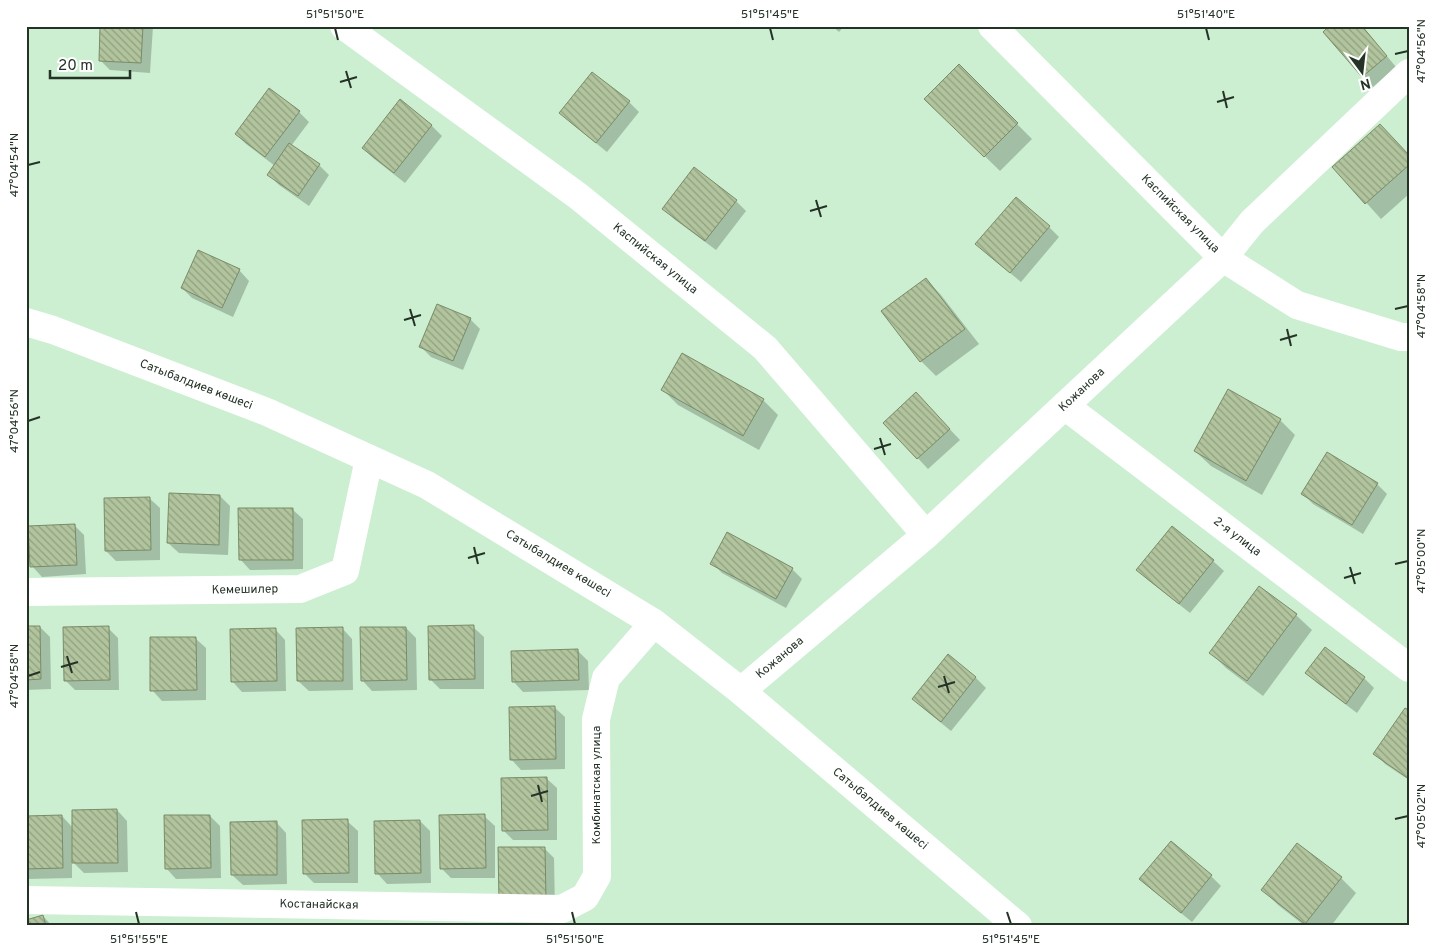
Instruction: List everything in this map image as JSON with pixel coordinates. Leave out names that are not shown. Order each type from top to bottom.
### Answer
[{"type":"street","name":"Каспийская улица","points":[[344,26],[578,196],[765,348],[926,536]]},
{"type":"street","name":"Каспийская улица","points":[[992,26],[1223,258],[1297,305],[1401,337],[1409,337]]},
{"type":"street","name":"Кожанова","points":[[741,691],[926,536],[1223,258],[1252,222],[1409,73]]},
{"type":"street","name":"Сатыбалдиев көшесі","points":[[26,322],[53,330],[267,412],[427,485],[654,623],[741,691],[1018,926]]},
{"type":"street","name":"2-я улица","points":[[1065,406],[1409,668]]},
{"type":"street","name":"Кемешилер","points":[[26,592],[300,589],[345,571],[369,459]]},
{"type":"street","name":"Комбинатская улица","points":[[597,876],[596,719],[606,678],[654,623]]},
{"type":"street","name":"Костанайская","points":[[26,900],[562,909],[585,897],[597,876]]},
{"type":"building","points":[[100,26],[143,26],[141,63],[99,61]]},
{"type":"building","points":[[1329,26],[1362,26],[1387,56],[1362,77],[1323,32]]},
{"type":"building","points":[[959,64],[1018,123],[984,157],[924,99]]},
{"type":"building","points":[[592,72],[630,101],[596,143],[559,113]]},
{"type":"building","points":[[269,88],[300,111],[265,157],[235,134]]},
{"type":"building","points":[[400,99],[432,125],[394,173],[362,148]]},
{"type":"building","points":[[1380,124],[1409,155],[1409,165],[1365,204],[1332,167]]},
{"type":"building","points":[[289,143],[320,164],[298,196],[267,175]]},
{"type":"building","points":[[694,167],[737,200],[705,241],[662,209]]},
{"type":"building","points":[[1016,197],[1050,226],[1010,273],[975,244]]},
{"type":"building","points":[[198,250],[240,269],[222,308],[181,288]]},
{"type":"building","points":[[926,278],[965,329],[920,362],[881,311]]},
{"type":"building","points":[[437,304],[471,318],[453,361],[419,347]]},
{"type":"building","points":[[682,353],[764,399],[743,436],[661,390]]},
{"type":"building","points":[[1228,389],[1281,419],[1246,481],[1194,451]]},
{"type":"building","points":[[916,392],[950,429],[917,459],[883,423]]},
{"type":"building","points":[[1327,452],[1378,483],[1352,525],[1301,494]]},
{"type":"building","points":[[169,493],[220,495],[219,545],[167,543]]},
{"type":"building","points":[[150,497],[151,550],[105,551],[104,498]]},
{"type":"building","points":[[238,508],[293,508],[293,560],[239,560]]},
{"type":"building","points":[[75,524],[77,565],[30,567],[28,526]]},
{"type":"building","points":[[1172,526],[1214,560],[1179,604],[1136,570]]},
{"type":"building","points":[[727,532],[793,568],[776,599],[710,564]]},
{"type":"building","points":[[1259,586],[1297,614],[1247,681],[1209,653]]},
{"type":"building","points":[[474,625],[475,679],[429,680],[428,626]]},
{"type":"building","points":[[26,626],[40,626],[41,679],[26,680]]},
{"type":"building","points":[[109,626],[110,680],[64,681],[63,627]]},
{"type":"building","points":[[343,627],[343,681],[297,681],[296,628]]},
{"type":"building","points":[[360,627],[406,627],[407,680],[361,681]]},
{"type":"building","points":[[276,628],[277,681],[231,682],[230,629]]},
{"type":"building","points":[[150,637],[196,637],[197,690],[150,691]]},
{"type":"building","points":[[1325,647],[1365,677],[1346,704],[1305,673]]},
{"type":"building","points":[[578,649],[579,680],[512,682],[511,651]]},
{"type":"building","points":[[948,654],[976,677],[941,722],[912,699]]},
{"type":"building","points":[[555,706],[556,759],[510,760],[509,707]]},
{"type":"building","points":[[1405,708],[1409,710],[1409,779],[1373,754]]},
{"type":"building","points":[[547,777],[548,830],[502,831],[501,778]]},
{"type":"building","points":[[117,809],[118,863],[72,863],[72,810]]},
{"type":"building","points":[[485,814],[486,868],[440,869],[439,815]]},
{"type":"building","points":[[62,815],[63,868],[26,869],[26,816]]},
{"type":"building","points":[[164,815],[210,815],[211,868],[165,869]]},
{"type":"building","points":[[348,819],[349,873],[303,874],[302,820]]},
{"type":"building","points":[[420,820],[421,873],[375,874],[374,821]]},
{"type":"building","points":[[277,821],[277,875],[231,875],[230,822]]},
{"type":"building","points":[[1171,841],[1212,875],[1181,913],[1139,879]]},
{"type":"building","points":[[1297,843],[1342,877],[1305,924],[1261,890]]},
{"type":"building","points":[[498,847],[545,847],[546,900],[499,901]]},
{"type":"building","points":[[43,915],[46,926],[26,926],[26,920]]}]
